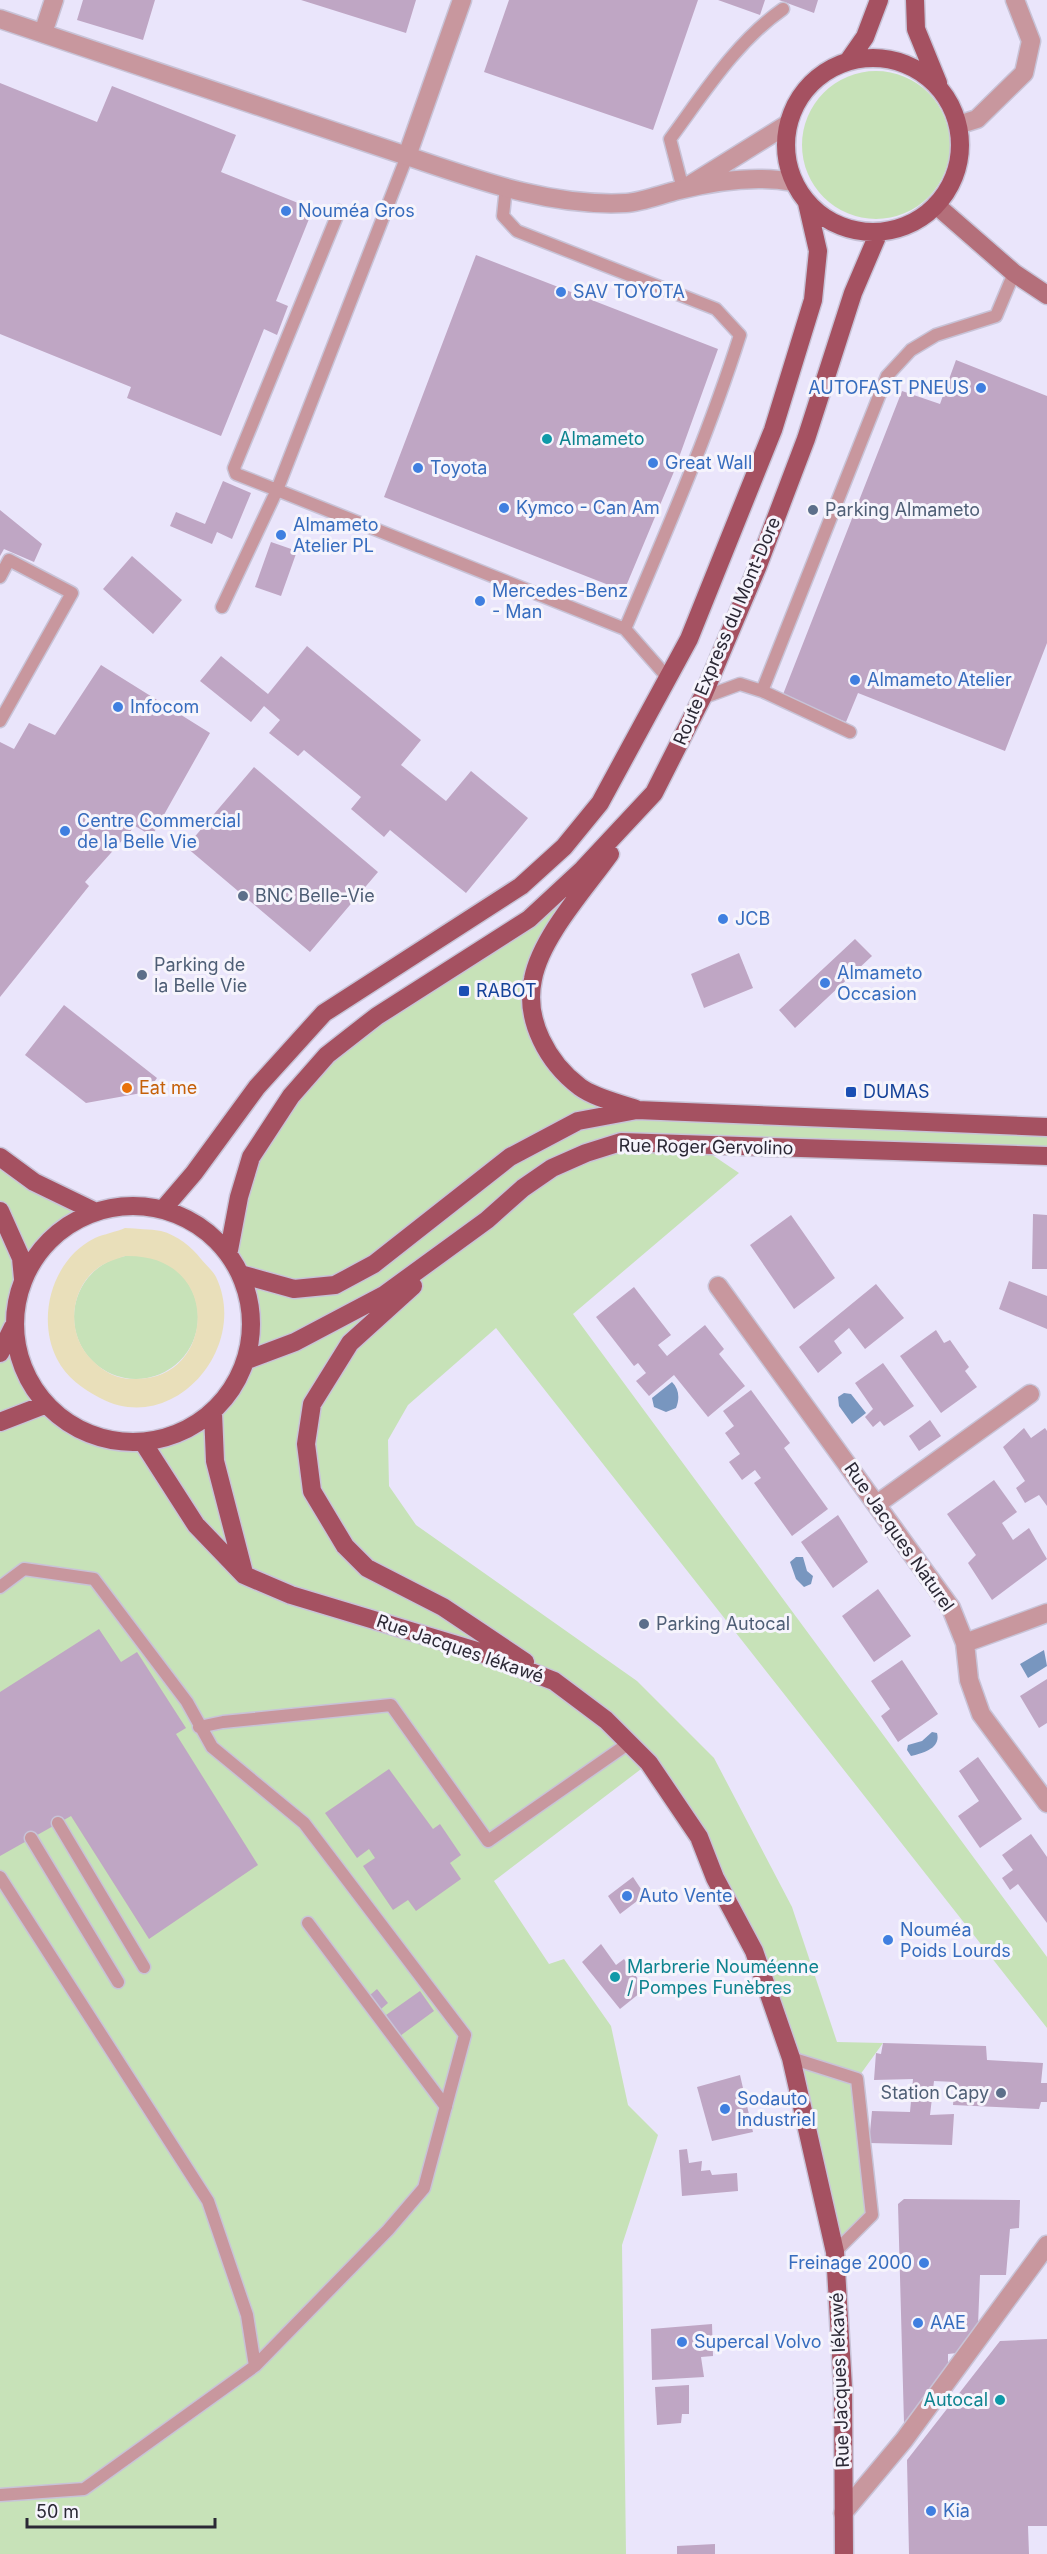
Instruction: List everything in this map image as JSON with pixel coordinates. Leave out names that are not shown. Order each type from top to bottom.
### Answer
[{"type":"main road","points":[[849,60],[864,37],[879,0]]},
{"type":"main road","points":[[915,0],[916,29],[958,125],[960,142],[958,162],[950,185],[936,205],[919,219],[900,228],[879,232],[852,230],[827,220],[807,203],[793,182],[786,153],[788,124],[796,102],[810,84],[828,69],[849,60],[874,57],[899,61],[922,72],[941,90]]},
{"type":"main road","name":"Route Express du Mont-Dore","points":[[164,1208],[194,1173],[257,1087],[324,1013],[520,886],[564,847],[600,803],[668,678],[702,607],[773,430],[813,300],[818,251],[807,203]]},
{"type":"main road","points":[[936,205],[1014,273],[1047,295]]},
{"type":"main road","name":"Route Express du Mont-Dore","points":[[229,1250],[239,1197],[251,1157],[291,1096],[327,1055],[377,1016],[529,919],[584,869],[654,793],[702,698],[757,568],[806,439],[853,293],[879,232]]},
{"type":"main road","points":[[638,1110],[582,1089],[554,1064],[538,1036],[532,1008],[532,979],[548,942],[654,793]]},
{"type":"main road","name":"Rue Roger Gervolino","points":[[240,1274],[294,1289],[335,1285],[374,1264],[510,1157],[578,1121],[638,1110],[1047,1127]]},
{"type":"main road","name":"Rue Roger Gervolino","points":[[247,1360],[295,1342],[384,1295],[487,1220],[523,1188],[552,1168],[586,1153],[621,1142],[1047,1156]]},
{"type":"main road","points":[[0,1157],[34,1182],[96,1212]]},
{"type":"main road","points":[[126,1207],[164,1208],[203,1228],[229,1250],[240,1274],[252,1316],[247,1360],[231,1393],[213,1413],[179,1435],[144,1444],[90,1436],[62,1421],[44,1405],[25,1373],[15,1344],[15,1308],[23,1279],[34,1258],[62,1228],[83,1216],[126,1207]]},
{"type":"main road","points":[[0,1211],[21,1257],[23,1279]]},
{"type":"main road","points":[[487,1220],[350,1343],[312,1404],[306,1444],[312,1491],[345,1546],[368,1568],[443,1607],[554,1681]]},
{"type":"main road","points":[[0,1353],[15,1323]]},
{"type":"main road","points":[[0,1422],[44,1405]]},
{"type":"main road","points":[[213,1413],[215,1461],[244,1575]]},
{"type":"main road","name":"Rue Jacques Iékawé","points":[[144,1444],[196,1525],[244,1575],[291,1594],[477,1651],[554,1681],[606,1720],[649,1762],[699,1837],[715,1878],[754,1951],[791,2058],[835,2252],[843,2388],[844,2554]]},
{"type":"street","points":[[43,33],[54,0]]},
{"type":"street","points":[[407,156],[462,0]]},
{"type":"street","points":[[958,125],[977,118],[1024,73],[1031,41],[1014,0]]},
{"type":"street","points":[[0,19],[407,156],[506,187],[560,201],[628,203],[683,189],[749,179],[774,178],[793,182]]},
{"type":"street","points":[[683,189],[788,124]]},
{"type":"street","name":"Rue Jacques Naturel","points":[[718,1286],[951,1608],[965,1642],[969,1680],[981,1714],[1047,1803]]},
{"type":"street","points":[[877,1504],[1030,1394]]},
{"type":"street","points":[[965,1642],[1047,1613]]},
{"type":"street","points":[[843,2513],[904,2440],[1047,2245]]},
{"type":"lane","points":[[683,189],[670,139],[719,73],[766,21],[783,9]]},
{"type":"lane","points":[[222,607],[277,490],[407,156]]},
{"type":"lane","points":[[506,187],[503,216],[517,231],[716,309],[740,335],[725,383],[673,517],[625,629]]},
{"type":"lane","points":[[339,211],[234,468],[236,474],[625,629],[668,678]]},
{"type":"lane","points":[[762,691],[887,376],[911,350],[936,335],[996,316],[1014,273]]},
{"type":"lane","points":[[0,577],[9,560],[72,593],[0,721]]},
{"type":"lane","points":[[702,698],[740,684],[762,691],[850,732]]},
{"type":"lane","points":[[0,1587],[24,1569],[94,1579],[188,1702],[199,1728],[212,1747],[304,1823],[465,2035],[424,2188],[388,2230],[255,2366],[84,2489],[0,2494]]},
{"type":"lane","points":[[199,1728],[223,1722],[391,1706],[488,1841],[629,1743]]},
{"type":"lane","points":[[58,1823],[144,1967]]},
{"type":"lane","points":[[31,1838],[118,1982]]},
{"type":"lane","points":[[0,1877],[208,2201],[247,2315],[255,2366]]},
{"type":"lane","points":[[308,1923],[446,2107]]},
{"type":"lane","points":[[791,2058],[857,2079],[872,2215],[835,2252]]},
{"type":"green space","points":[[876,71],[904,76],[929,92],[945,117],[950,145],[945,173],[929,198],[904,214],[876,219],[848,214],[823,198],[807,173],[802,145],[807,117],[823,92],[848,76]]},
{"type":"green space","points":[[584,869],[532,979],[554,1064],[638,1110],[1047,1127],[1047,1156],[699,1146],[739,1173],[573,1314],[1047,1957],[1047,2028],[496,1328],[408,1405],[388,1440],[389,1486],[416,1525],[637,1681],[714,1758],[792,1907],[837,2042],[883,2043],[857,2079],[872,2215],[835,2252],[754,1951],[649,1763],[494,1881],[549,1964],[564,1959],[611,2026],[628,2105],[658,2135],[622,2245],[626,2554],[0,2554],[0,1157],[83,1216],[62,1228],[34,1258],[23,1279],[15,1308],[15,1344],[29,1383],[44,1405],[62,1421],[90,1436],[144,1444],[179,1435],[213,1413],[231,1393],[247,1360],[252,1316],[240,1274],[229,1250],[251,1157],[327,1055],[476,951]]},
{"type":"green space","points":[[136,1255],[160,1260],[171,1265],[180,1273],[188,1282],[193,1293],[198,1317],[193,1341],[188,1352],[180,1361],[171,1369],[160,1374],[136,1379],[112,1374],[101,1369],[92,1361],[84,1352],[79,1341],[74,1317],[79,1293],[84,1282],[92,1273],[101,1265],[112,1260]]},
{"type":"sand","points":[[125,1228],[161,1231],[184,1242],[215,1275],[224,1304],[222,1331],[213,1357],[198,1379],[178,1396],[154,1406],[127,1407],[100,1398],[81,1386],[65,1371],[57,1359],[48,1326],[48,1308],[52,1291],[68,1260],[95,1238]],"holes":[[[125,1256],[157,1261],[180,1275],[193,1295],[198,1318],[193,1341],[181,1361],[161,1375],[127,1379],[106,1372],[93,1361],[79,1342],[74,1319],[78,1295],[90,1275],[97,1268],[111,1261]]]},
{"type":"water","points":[[672,1382],[678,1394],[676,1408],[666,1412],[654,1407],[652,1398]]},
{"type":"water","points":[[844,1393],[851,1394],[866,1413],[852,1424],[839,1406],[838,1397]]},
{"type":"water","points":[[796,1557],[803,1557],[807,1571],[813,1576],[811,1584],[804,1587],[796,1579],[790,1562]]},
{"type":"water","points":[[1044,1650],[1047,1666],[1028,1678],[1020,1664]]},
{"type":"water","points":[[932,1732],[937,1733],[938,1738],[934,1746],[911,1756],[907,1750],[908,1745],[922,1741]]},
{"type":"building","points":[[83,0],[155,0],[143,40],[77,20]]},
{"type":"building","points":[[301,0],[416,0],[406,33]]},
{"type":"building","points":[[509,0],[698,0],[653,130],[484,72]]},
{"type":"building","points":[[718,0],[765,0],[760,15]]},
{"type":"building","points":[[779,0],[818,0],[814,13]]},
{"type":"building","points":[[0,83],[97,122],[112,86],[236,135],[221,172],[313,209],[276,301],[288,306],[277,335],[264,329],[221,436],[127,398],[131,387],[0,334]]},
{"type":"building","name":"Almameto","points":[[476,255],[718,349],[673,474],[624,591],[384,497]]},
{"type":"building","points":[[956,360],[1047,396],[1047,643],[1005,751],[858,693],[846,722],[782,697],[902,391],[940,404]]},
{"type":"building","points":[[223,481],[251,493],[232,539],[217,532],[212,544],[170,526],[176,512],[205,524]]},
{"type":"building","points":[[0,510],[42,544],[34,562],[4,549],[0,556]]},
{"type":"building","points":[[271,542],[297,551],[281,596],[255,587]]},
{"type":"building","points":[[132,556],[182,600],[153,634],[103,589]]},
{"type":"building","points":[[307,646],[421,740],[401,765],[446,801],[471,771],[528,818],[466,893],[390,830],[384,837],[351,809],[361,797],[304,750],[298,756],[269,733],[280,720],[264,706],[251,722],[200,681],[221,656],[268,694]]},
{"type":"building","name":"Centre Commercial de la Belle Vie","points":[[101,665],[210,733],[152,836],[135,826],[85,882],[89,886],[0,997],[0,742],[14,749],[29,723],[55,735]]},
{"type":"building","points":[[254,767],[378,872],[310,952],[186,847]]},
{"type":"building","name":"Almameto Occasion","points":[[855,939],[872,956],[795,1028],[779,1010]]},
{"type":"building","points":[[739,953],[753,988],[704,1008],[691,974]]},
{"type":"building","points":[[64,1005],[157,1078],[147,1092],[86,1103],[25,1055]]},
{"type":"building","points":[[1033,1214],[1047,1215],[1047,1269],[1032,1269]]},
{"type":"building","points":[[791,1215],[835,1278],[794,1309],[750,1245]]},
{"type":"building","points":[[1009,1281],[1047,1296],[1047,1329],[999,1309]]},
{"type":"building","points":[[876,1284],[904,1318],[865,1349],[849,1328],[834,1341],[842,1353],[818,1373],[799,1347]]},
{"type":"building","points":[[634,1287],[671,1335],[658,1345],[667,1356],[705,1325],[724,1349],[719,1354],[745,1386],[708,1417],[674,1375],[649,1396],[636,1381],[646,1373],[638,1363],[634,1366],[596,1317]]},
{"type":"building","points":[[936,1330],[944,1343],[950,1340],[969,1367],[965,1371],[977,1387],[941,1413],[900,1356]]},
{"type":"building","points":[[883,1363],[914,1406],[884,1426],[880,1421],[873,1427],[865,1417],[873,1409],[855,1383]]},
{"type":"building","points":[[751,1390],[790,1443],[784,1448],[828,1509],[792,1536],[754,1483],[761,1478],[755,1470],[742,1480],[729,1462],[740,1454],[725,1433],[734,1426],[723,1411]]},
{"type":"building","points":[[930,1420],[941,1436],[919,1451],[909,1436]]},
{"type":"building","points":[[1024,1428],[1031,1438],[1045,1428],[1047,1431],[1047,1506],[1039,1495],[1025,1503],[1016,1488],[1025,1481],[1003,1447]]},
{"type":"building","points":[[994,1480],[1017,1512],[1002,1523],[1013,1540],[1029,1528],[1047,1559],[992,1600],[968,1563],[976,1555],[947,1514]]},
{"type":"building","points":[[838,1515],[868,1562],[833,1588],[801,1542]]},
{"type":"building","points":[[878,1589],[911,1636],[874,1662],[842,1616]]},
{"type":"building","points":[[99,1629],[121,1662],[137,1652],[186,1728],[176,1734],[258,1865],[149,1939],[71,1816],[0,1856],[0,1692]]},
{"type":"building","points":[[902,1660],[938,1714],[898,1742],[881,1716],[890,1709],[871,1681]]},
{"type":"building","points":[[1047,1679],[1047,1723],[1039,1728],[1020,1696]]},
{"type":"building","points":[[978,1757],[1022,1819],[980,1848],[958,1816],[979,1801],[959,1771]]},
{"type":"building","points":[[389,1769],[433,1829],[440,1824],[461,1855],[450,1863],[461,1879],[416,1911],[408,1900],[393,1910],[363,1866],[375,1858],[369,1849],[357,1858],[325,1813]]},
{"type":"building","points":[[1031,1834],[1047,1857],[1047,1923],[1018,1884],[1010,1890],[1002,1878],[1013,1870],[1002,1855]]},
{"type":"building","name":"Auto Vente","points":[[633,1877],[645,1895],[620,1914],[608,1896]]},
{"type":"building","name":"Marbrerie Nouméenne / Pompes Funèbres","points":[[601,1944],[616,1965],[624,1959],[645,1989],[620,2009],[582,1962]]},
{"type":"building","points":[[377,1989],[388,2003],[381,2009],[370,1995]]},
{"type":"building","points":[[420,1991],[434,2011],[400,2036],[386,2015]]},
{"type":"building","name":"Station Capy","points":[[883,2043],[986,2046],[987,2060],[1043,2063],[1041,2083],[1047,2083],[1047,2102],[1041,2102],[1039,2109],[953,2105],[955,2082],[934,2081],[930,2115],[954,2114],[952,2145],[869,2143],[872,2111],[910,2112],[913,2079],[874,2080],[876,2053],[881,2054]]},
{"type":"building","name":"Sodauto Industriel","points":[[740,2075],[753,2132],[712,2141],[697,2087]]},
{"type":"building","points":[[687,2149],[689,2163],[702,2161],[701,2171],[710,2170],[712,2175],[737,2173],[738,2191],[682,2196],[679,2150]]},
{"type":"building","points":[[904,2199],[1020,2200],[1019,2228],[1010,2229],[1006,2275],[980,2275],[978,2325],[957,2353],[948,2354],[948,2365],[904,2423],[898,2204]]},
{"type":"building","name":"Supercal Volvo","points":[[712,2324],[713,2356],[701,2357],[704,2377],[652,2380],[651,2329]]},
{"type":"building","name":"Autocal","points":[[1047,2339],[1047,2526],[1028,2526],[1029,2554],[909,2554],[907,2460],[1000,2341]]},
{"type":"building","points":[[689,2385],[689,2414],[682,2414],[681,2423],[657,2425],[655,2387]]},
{"type":"building","points":[[715,2544],[715,2554],[677,2554],[677,2546]]},
{"type":"place","name":"Nouméa Gros","points":[[286,211]]},
{"type":"place","name":"SAV TOYOTA","points":[[561,292]]},
{"type":"place","name":"AUTOFAST PNEUS","points":[[981,388]]},
{"type":"place","name":"Almameto","points":[[547,439]]},
{"type":"place","name":"Great Wall","points":[[653,463]]},
{"type":"place","name":"Toyota","points":[[418,468]]},
{"type":"place","name":"Kymco - Can Am","points":[[504,508]]},
{"type":"place","name":"Parking Almameto","points":[[813,510]]},
{"type":"place","name":"Almameto Atelier PL","points":[[281,535]]},
{"type":"place","name":"Mercedes-Benz - Man","points":[[480,601]]},
{"type":"place","name":"Almameto Atelier","points":[[855,680]]},
{"type":"place","name":"Infocom","points":[[118,707]]},
{"type":"place","name":"Centre Commercial de la Belle Vie","points":[[65,831]]},
{"type":"place","name":"BNC Belle-Vie","points":[[243,896]]},
{"type":"place","name":"JCB","points":[[723,919]]},
{"type":"place","name":"Parking de la Belle Vie","points":[[142,975]]},
{"type":"place","name":"Almameto Occasion","points":[[825,983]]},
{"type":"place","name":"RABOT","points":[[464,991]]},
{"type":"place","name":"Eat me","points":[[127,1088]]},
{"type":"place","name":"DUMAS","points":[[851,1092]]},
{"type":"place","name":"Parking Autocal","points":[[644,1624]]},
{"type":"place","name":"Auto Vente","points":[[627,1896]]},
{"type":"place","name":"Nouméa Poids Lourds","points":[[888,1940]]},
{"type":"place","name":"Marbrerie Nouméenne / Pompes Funèbres","points":[[615,1977]]},
{"type":"place","name":"Station Capy","points":[[1001,2093]]},
{"type":"place","name":"Sodauto Industriel","points":[[725,2109]]},
{"type":"place","name":"Freinage 2000","points":[[924,2263]]},
{"type":"place","name":"AAE","points":[[918,2323]]},
{"type":"place","name":"Supercal Volvo","points":[[682,2342]]},
{"type":"place","name":"Autocal","points":[[1000,2400]]},
{"type":"place","name":"Kia","points":[[931,2511]]}]
